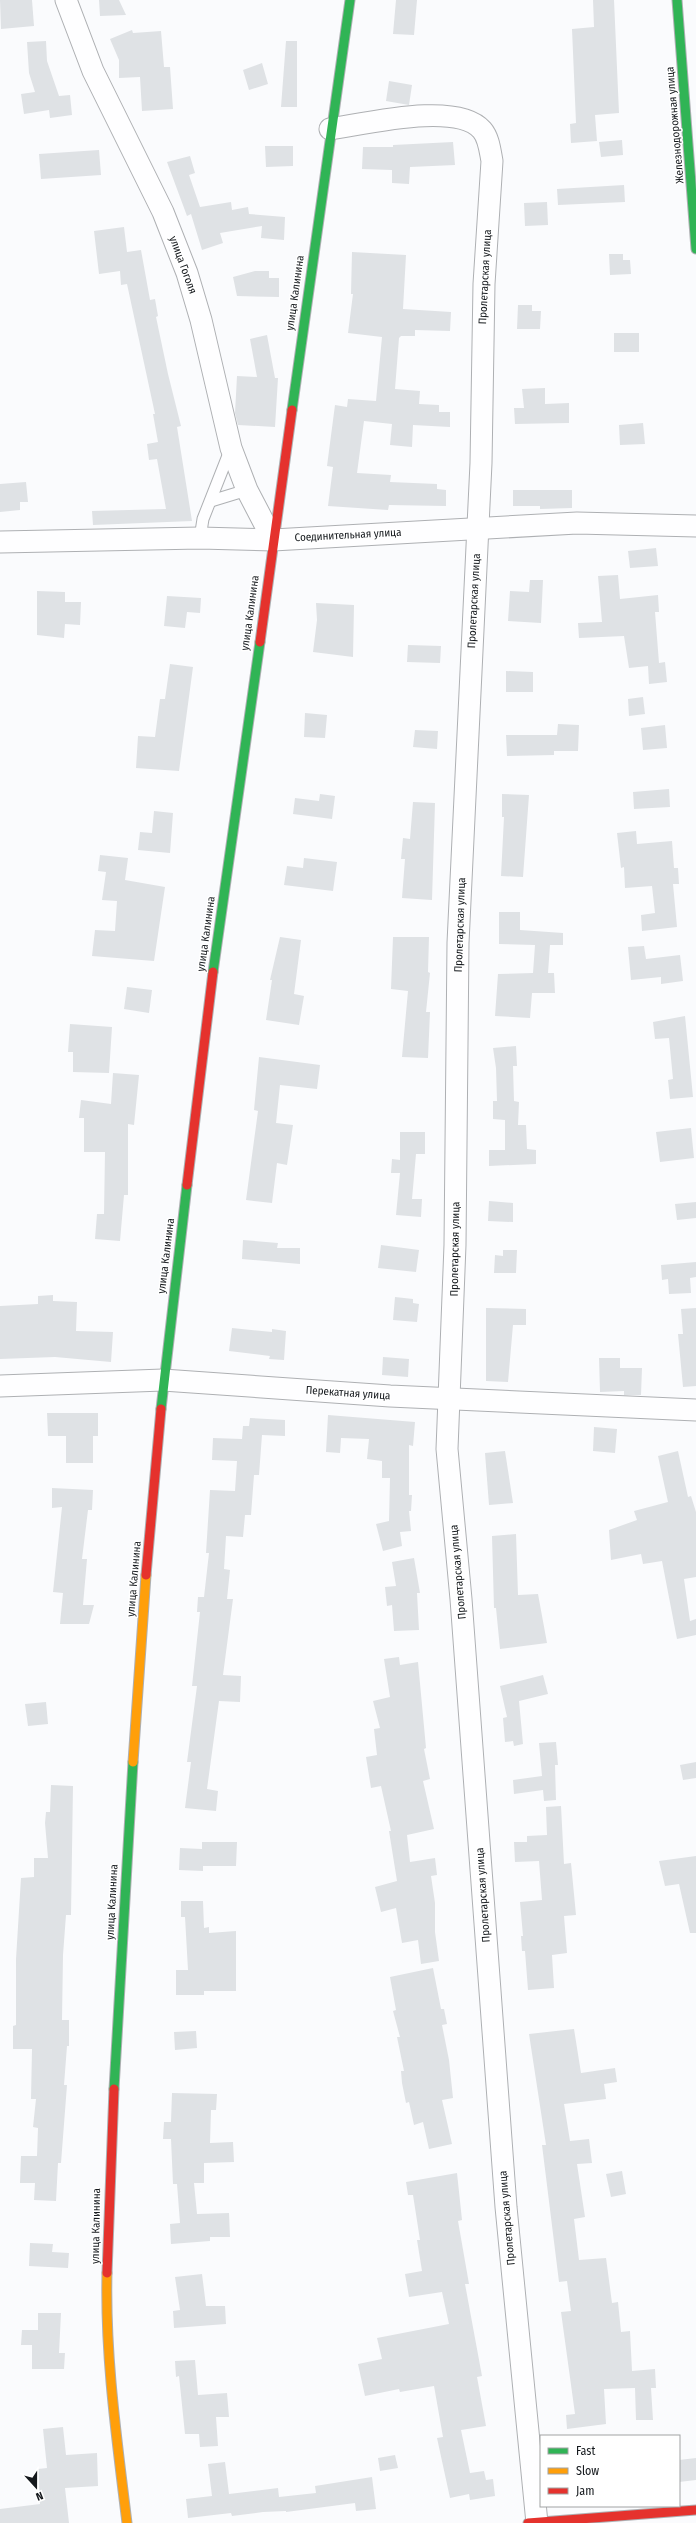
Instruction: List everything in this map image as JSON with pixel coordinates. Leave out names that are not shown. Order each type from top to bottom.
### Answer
[{"type":"street","name":"улица Гоголя","points":[[66,0],[93,71],[163,212],[187,273],[201,320],[231,448],[247,490],[273,540]]},
{"type":"street","name":"улица Калинина","points":[[127,2523],[114,2408],[106,2316],[108,2210],[124,1895],[139,1670],[164,1380],[206,1023],[330,129],[350,0]]},
{"type":"street","name":"Железнодорожная улица","points":[[677,0],[696,249]]},
{"type":"street","name":"Пролетарская улица","points":[[330,129],[425,116],[447,115],[462,117],[474,123],[482,130],[489,144],[492,161],[484,284],[481,463],[458,942],[455,1245],[447,1450],[461,1599],[506,2207],[534,2523]]},
{"type":"street","name":"Соединительная улица","points":[[0,542],[200,538],[273,540],[577,523],[696,526]]},
{"type":"street","name":"Перекатная улица","points":[[0,1386],[164,1380],[450,1398],[696,1410]]},
{"type":"street","points":[[534,2523],[696,2510]]},
{"type":"lane","points":[[200,538],[203,519],[231,448]]},
{"type":"lane","points":[[211,501],[247,490]]},
{"type":"building","points":[[0,0],[32,0],[34,26],[1,29]]},
{"type":"building","points":[[99,0],[119,0],[126,15],[100,16]]},
{"type":"building","points":[[396,0],[417,0],[414,35],[393,34]]},
{"type":"building","points":[[593,0],[614,0],[619,113],[595,115],[597,141],[571,143],[570,124],[576,123],[572,29],[594,27]]},
{"type":"building","points":[[132,30],[133,33],[161,31],[164,67],[170,67],[173,109],[142,111],[140,77],[119,78],[119,60],[110,39]]},
{"type":"building","points":[[46,41],[47,61],[59,96],[70,95],[72,115],[50,118],[49,110],[24,114],[21,94],[35,92],[29,73],[27,42]]},
{"type":"building","points":[[286,41],[297,41],[297,107],[281,107]]},
{"type":"building","points":[[262,63],[268,84],[249,90],[243,70]]},
{"type":"building","points":[[389,81],[412,85],[409,105],[386,101]]},
{"type":"building","points":[[622,140],[623,155],[601,157],[599,142]]},
{"type":"building","points":[[453,142],[455,165],[410,167],[409,184],[392,183],[392,170],[362,169],[363,147],[393,147],[393,145]]},
{"type":"building","points":[[265,146],[293,146],[293,166],[266,167]]},
{"type":"building","points":[[99,150],[101,175],[41,179],[39,154]]},
{"type":"building","points":[[190,156],[195,173],[189,175],[200,207],[231,202],[232,210],[248,207],[249,214],[285,217],[284,240],[261,238],[262,226],[220,233],[223,243],[202,250],[191,214],[187,216],[167,162]]},
{"type":"building","points":[[624,185],[625,202],[558,205],[557,189]]},
{"type":"building","points":[[547,202],[548,225],[525,226],[524,203]]},
{"type":"building","points":[[124,227],[127,252],[141,250],[150,300],[155,299],[158,316],[156,317],[181,426],[177,427],[192,521],[93,525],[92,511],[166,509],[157,459],[149,460],[147,444],[158,442],[153,414],[155,414],[127,284],[121,285],[120,271],[99,274],[94,231]]},
{"type":"building","points":[[352,252],[406,255],[403,309],[451,312],[450,331],[415,330],[415,336],[401,336],[399,338],[395,389],[420,391],[419,404],[439,405],[439,412],[450,412],[450,427],[413,425],[412,447],[390,445],[392,424],[364,421],[357,473],[391,475],[390,482],[437,484],[437,489],[446,490],[446,506],[389,505],[388,510],[328,506],[333,467],[327,466],[335,405],[347,407],[348,399],[376,401],[382,337],[348,333],[353,294],[351,294]]},
{"type":"building","points":[[609,254],[623,254],[623,260],[630,260],[631,274],[610,275]]},
{"type":"building","points":[[255,271],[269,271],[269,278],[279,278],[279,297],[237,296],[233,277]]},
{"type":"building","points":[[518,305],[532,305],[532,311],[541,311],[540,329],[517,329]]},
{"type":"building","points":[[614,333],[639,333],[639,352],[614,352]]},
{"type":"building","points":[[267,335],[275,378],[278,378],[275,427],[238,425],[235,413],[237,376],[257,377],[250,339]]},
{"type":"building","points":[[545,388],[545,404],[569,403],[569,423],[515,424],[514,408],[524,408],[522,389]]},
{"type":"building","points":[[643,423],[645,444],[620,445],[619,425]]},
{"type":"building","points":[[26,482],[28,502],[20,502],[20,510],[0,512],[0,484]]},
{"type":"building","points":[[513,490],[572,490],[572,508],[540,509],[540,506],[513,506]]},
{"type":"building","points":[[656,548],[658,566],[630,568],[628,551]]},
{"type":"building","points":[[618,575],[620,599],[658,595],[659,612],[655,612],[659,663],[665,662],[667,682],[649,684],[648,666],[629,668],[624,636],[579,638],[578,623],[602,622],[598,576]]},
{"type":"building","points":[[530,580],[543,580],[541,623],[508,621],[510,591],[529,592]]},
{"type":"building","points":[[37,591],[65,592],[65,602],[81,602],[80,625],[65,624],[64,638],[37,635]]},
{"type":"building","points":[[167,596],[201,598],[200,613],[187,612],[185,628],[164,626]]},
{"type":"building","points":[[316,603],[354,605],[353,657],[313,652],[317,620]]},
{"type":"building","points":[[408,645],[441,646],[440,663],[407,662]]},
{"type":"building","points":[[170,664],[193,667],[179,771],[136,768],[138,736],[155,737],[160,699],[165,699]]},
{"type":"building","points":[[506,671],[533,672],[533,692],[506,692]]},
{"type":"building","points":[[643,697],[645,714],[629,716],[628,699]]},
{"type":"building","points":[[305,713],[327,715],[325,738],[304,737]]},
{"type":"building","points":[[558,724],[579,725],[578,751],[554,751],[554,755],[507,756],[506,735],[557,735]]},
{"type":"building","points":[[665,725],[667,748],[643,750],[641,728]]},
{"type":"building","points":[[415,730],[438,731],[437,749],[413,747]]},
{"type":"building","points":[[669,789],[670,807],[634,809],[633,792]]},
{"type":"building","points":[[320,794],[335,796],[332,819],[293,814],[295,798],[319,801]]},
{"type":"building","points":[[502,794],[529,795],[523,877],[501,876],[504,817],[502,817]]},
{"type":"building","points":[[413,802],[435,803],[432,900],[402,898],[405,859],[401,859],[403,838],[410,839]]},
{"type":"building","points":[[154,811],[173,813],[170,853],[138,850],[140,832],[152,833]]},
{"type":"building","points":[[636,831],[637,844],[672,841],[674,868],[678,868],[679,884],[673,884],[677,927],[642,931],[641,915],[655,913],[652,886],[625,888],[624,867],[621,868],[617,833]]},
{"type":"building","points":[[100,855],[128,858],[125,880],[165,887],[154,961],[92,956],[95,930],[115,931],[117,901],[102,900],[106,872],[98,871]]},
{"type":"building","points":[[304,858],[337,862],[333,891],[284,885],[287,866],[303,868]]},
{"type":"building","points":[[499,912],[520,912],[520,930],[563,933],[563,945],[550,945],[548,973],[554,973],[555,993],[532,993],[530,1018],[495,1016],[498,974],[533,973],[535,945],[499,944]]},
{"type":"building","points":[[280,937],[301,940],[294,994],[304,996],[299,1025],[266,1020],[272,980],[270,980]]},
{"type":"building","points":[[393,937],[429,937],[428,972],[430,973],[426,1012],[430,1012],[428,1058],[402,1057],[408,991],[391,989]]},
{"type":"building","points":[[644,946],[646,959],[680,955],[683,981],[661,984],[661,977],[631,980],[628,947]]},
{"type":"building","points":[[127,987],[152,990],[149,1013],[124,1009]]},
{"type":"building","points":[[685,1016],[693,1097],[670,1099],[668,1080],[673,1079],[669,1038],[655,1039],[653,1022]]},
{"type":"building","points":[[70,1024],[112,1027],[109,1073],[73,1072],[73,1052],[68,1052]]},
{"type":"building","points":[[516,1046],[517,1066],[513,1066],[514,1101],[519,1102],[518,1125],[526,1125],[527,1149],[536,1150],[536,1164],[489,1166],[489,1150],[505,1150],[505,1120],[493,1119],[493,1101],[497,1101],[496,1068],[493,1048]]},
{"type":"building","points":[[259,1057],[320,1065],[317,1089],[280,1085],[276,1123],[293,1125],[287,1165],[277,1163],[272,1203],[246,1200],[258,1111],[254,1110]]},
{"type":"building","points":[[113,1073],[139,1075],[134,1125],[128,1124],[128,1195],[124,1195],[120,1241],[95,1239],[97,1214],[104,1214],[105,1152],[84,1152],[84,1118],[79,1118],[81,1100],[111,1104]]},
{"type":"building","points":[[691,1128],[694,1158],[660,1162],[656,1132]]},
{"type":"building","points":[[400,1132],[425,1132],[425,1154],[416,1154],[412,1199],[422,1199],[421,1217],[396,1215],[400,1173],[391,1173],[392,1159],[400,1160]]},
{"type":"building","points":[[489,1201],[513,1203],[513,1222],[488,1221]]},
{"type":"building","points":[[696,1202],[696,1218],[677,1220],[675,1204]]},
{"type":"building","points":[[243,1240],[278,1243],[277,1248],[300,1248],[300,1264],[242,1259]]},
{"type":"building","points":[[381,1245],[419,1250],[416,1272],[378,1268]]},
{"type":"building","points":[[503,1250],[517,1250],[516,1273],[494,1273],[495,1255],[503,1256]]},
{"type":"building","points":[[696,1262],[696,1277],[690,1278],[691,1293],[669,1294],[668,1279],[662,1280],[661,1265]]},
{"type":"building","points":[[53,1295],[53,1301],[77,1302],[76,1331],[113,1332],[111,1362],[55,1357],[0,1359],[0,1306],[38,1304],[38,1296]]},
{"type":"building","points":[[395,1297],[413,1299],[413,1303],[419,1304],[417,1322],[393,1320]]},
{"type":"building","points":[[486,1308],[526,1309],[526,1325],[513,1325],[508,1382],[486,1381]]},
{"type":"building","points":[[696,1308],[696,1386],[683,1387],[678,1334],[683,1334],[681,1309]]},
{"type":"building","points":[[232,1328],[272,1332],[272,1329],[286,1331],[284,1360],[269,1359],[270,1356],[229,1351]]},
{"type":"building","points":[[383,1357],[409,1359],[408,1377],[382,1375]]},
{"type":"building","points":[[599,1358],[620,1358],[620,1368],[642,1368],[641,1395],[624,1395],[624,1391],[600,1392]]},
{"type":"building","points":[[47,1413],[98,1413],[98,1436],[93,1436],[93,1463],[66,1463],[66,1436],[48,1436]]},
{"type":"building","points":[[328,1415],[415,1422],[413,1446],[409,1445],[409,1495],[412,1495],[411,1511],[409,1511],[411,1531],[400,1532],[402,1546],[383,1551],[376,1524],[389,1521],[390,1478],[382,1478],[382,1461],[367,1459],[369,1439],[341,1438],[340,1453],[326,1452]]},
{"type":"building","points":[[250,1418],[285,1420],[285,1436],[262,1435],[259,1475],[254,1475],[251,1515],[245,1515],[243,1537],[226,1536],[224,1569],[230,1570],[227,1599],[233,1599],[223,1675],[241,1676],[240,1702],[219,1701],[207,1789],[218,1791],[216,1811],[185,1808],[191,1762],[187,1762],[197,1686],[192,1686],[200,1612],[197,1612],[198,1597],[204,1597],[209,1553],[206,1553],[210,1490],[235,1491],[237,1461],[212,1460],[213,1438],[242,1439],[243,1426],[249,1426]]},
{"type":"building","points":[[594,1427],[617,1429],[615,1453],[593,1451]]},
{"type":"building","points":[[505,1451],[513,1503],[489,1505],[485,1453]]},
{"type":"building","points":[[678,1451],[688,1497],[691,1496],[696,1512],[696,1577],[684,1579],[690,1621],[696,1619],[696,1635],[677,1639],[662,1561],[643,1564],[641,1554],[611,1560],[609,1530],[637,1520],[634,1511],[668,1502],[658,1456]]},
{"type":"building","points":[[52,1488],[93,1490],[92,1510],[88,1510],[82,1559],[87,1559],[83,1605],[94,1605],[89,1624],[60,1624],[63,1593],[53,1592],[62,1507],[52,1508]]},
{"type":"building","points":[[516,1534],[518,1595],[538,1594],[547,1643],[500,1649],[496,1608],[494,1608],[492,1536]]},
{"type":"building","points":[[414,1558],[420,1593],[417,1593],[419,1630],[394,1631],[392,1605],[387,1606],[385,1587],[396,1586],[392,1562]]},
{"type":"building","points":[[399,1657],[400,1665],[418,1662],[426,1748],[424,1749],[430,1779],[423,1781],[434,1829],[407,1835],[410,1862],[435,1858],[437,1875],[431,1876],[435,1903],[435,1932],[439,1961],[421,1964],[418,1940],[402,1943],[396,1908],[381,1912],[375,1887],[397,1881],[389,1831],[391,1831],[381,1786],[371,1788],[366,1757],[377,1755],[374,1729],[380,1728],[373,1701],[390,1697],[384,1659]]},
{"type":"building","points":[[543,1675],[548,1694],[519,1701],[523,1744],[514,1746],[513,1741],[505,1742],[503,1718],[507,1717],[500,1686]]},
{"type":"building","points":[[46,1702],[48,1724],[28,1726],[25,1704]]},
{"type":"building","points":[[556,1742],[558,1765],[555,1765],[556,1800],[544,1801],[543,1790],[514,1794],[513,1780],[542,1776],[539,1743]]},
{"type":"building","points":[[696,1762],[696,1778],[683,1780],[680,1765]]},
{"type":"building","points":[[51,1785],[73,1786],[71,1915],[66,1915],[63,1955],[62,2020],[69,2020],[69,2046],[67,2046],[64,2085],[67,2085],[61,2163],[58,2163],[56,2201],[34,2200],[35,2183],[20,2183],[21,2156],[37,2156],[38,2128],[33,2127],[36,2099],[31,2099],[32,2049],[13,2049],[13,2026],[16,2025],[16,1959],[21,1878],[34,1877],[34,1858],[48,1858],[45,1823],[46,1812],[50,1812]]},
{"type":"building","points":[[561,1806],[564,1864],[571,1863],[576,1915],[564,1916],[567,1953],[552,1955],[554,1988],[528,1990],[525,1951],[522,1951],[521,1936],[523,1936],[520,1902],[542,1900],[539,1861],[515,1862],[514,1842],[527,1842],[527,1836],[547,1835],[546,1807]]},
{"type":"building","points":[[202,1842],[237,1842],[236,1866],[203,1866],[203,1871],[179,1870],[180,1848],[202,1849]]},
{"type":"building","points":[[696,1856],[696,1933],[690,1933],[679,1884],[665,1886],[659,1861]]},
{"type":"building","points":[[181,1901],[203,1901],[204,1928],[209,1927],[209,1933],[236,1931],[236,1991],[204,1991],[204,1995],[176,1995],[176,1970],[188,1970],[185,1917],[181,1917]]},
{"type":"building","points":[[433,1968],[441,2009],[444,2009],[447,2024],[442,2025],[449,2060],[453,2098],[442,2100],[452,2144],[429,2149],[423,2122],[414,2125],[409,2102],[406,2103],[401,2071],[404,2071],[397,2037],[400,2037],[393,2011],[396,2010],[390,1977]]},
{"type":"building","points":[[574,2029],[581,2073],[615,2068],[617,2082],[604,2084],[606,2099],[564,2104],[570,2141],[589,2139],[592,2163],[577,2164],[585,2217],[574,2219],[579,2260],[606,2258],[612,2303],[618,2302],[621,2332],[630,2331],[632,2371],[655,2369],[656,2388],[651,2388],[653,2420],[636,2420],[635,2388],[604,2389],[606,2424],[567,2429],[566,2415],[575,2414],[561,2312],[571,2311],[567,2281],[559,2282],[542,2145],[546,2145],[529,2034]]},
{"type":"building","points":[[196,2031],[197,2048],[175,2050],[174,2032]]},
{"type":"building","points":[[172,2093],[217,2094],[216,2110],[211,2110],[210,2143],[233,2142],[234,2162],[204,2163],[204,2183],[194,2183],[197,2214],[229,2213],[230,2237],[210,2237],[210,2241],[171,2244],[170,2224],[180,2223],[177,2184],[173,2184],[171,2139],[163,2139],[164,2122],[171,2122]]},
{"type":"building","points":[[622,2171],[626,2194],[611,2197],[606,2174]]},
{"type":"building","points":[[457,2173],[462,2220],[458,2221],[469,2284],[465,2284],[482,2376],[477,2377],[486,2426],[461,2430],[470,2473],[484,2471],[486,2480],[493,2479],[495,2496],[470,2500],[469,2494],[450,2498],[437,2438],[443,2437],[434,2386],[400,2392],[399,2389],[365,2396],[358,2364],[382,2359],[377,2338],[449,2324],[442,2292],[409,2297],[405,2274],[422,2271],[417,2240],[420,2240],[413,2195],[408,2195],[406,2182]]},
{"type":"building","points":[[30,2243],[53,2244],[52,2252],[69,2253],[68,2268],[29,2266]]},
{"type":"building","points":[[202,2274],[206,2306],[225,2306],[226,2324],[174,2328],[173,2311],[180,2310],[175,2277]]},
{"type":"building","points":[[38,2313],[61,2313],[59,2353],[65,2353],[64,2369],[32,2369],[32,2345],[21,2345],[22,2330],[38,2330]]},
{"type":"building","points":[[195,2360],[198,2395],[227,2393],[229,2417],[216,2417],[218,2446],[200,2447],[199,2434],[185,2434],[179,2376],[176,2377],[175,2361]]},
{"type":"building","points":[[63,2427],[66,2455],[97,2453],[98,2486],[65,2488],[69,2523],[0,2523],[0,2509],[40,2504],[38,2469],[47,2468],[43,2429]]},
{"type":"building","points":[[395,2455],[398,2468],[380,2471],[378,2458]]},
{"type":"building","points":[[696,2458],[696,2480],[680,2482],[680,2460]]},
{"type":"building","points":[[225,2462],[229,2494],[278,2488],[279,2497],[316,2493],[315,2486],[372,2477],[376,2509],[356,2511],[355,2503],[286,2512],[263,2512],[232,2516],[231,2513],[188,2518],[186,2499],[212,2496],[208,2464]]},
{"type":"traffic: fast","points":[[292,410],[350,0]]},
{"type":"traffic: fast","points":[[677,0],[696,249]]},
{"type":"traffic: fast","points":[[213,972],[260,642]]},
{"type":"traffic: fast","points":[[161,1409],[187,1185]]},
{"type":"traffic: fast","points":[[114,2089],[133,1762]]},
{"type":"traffic: slow","points":[[133,1762],[146,1575]]},
{"type":"traffic: slow","points":[[107,2273],[110,2367],[127,2523]]},
{"type":"traffic: jam","points":[[260,642],[292,410]]},
{"type":"traffic: jam","points":[[187,1185],[213,972]]},
{"type":"traffic: jam","points":[[146,1575],[161,1409]]},
{"type":"traffic: jam","points":[[107,2273],[114,2089]]},
{"type":"traffic: jam","points":[[528,2523],[696,2510]]}]
